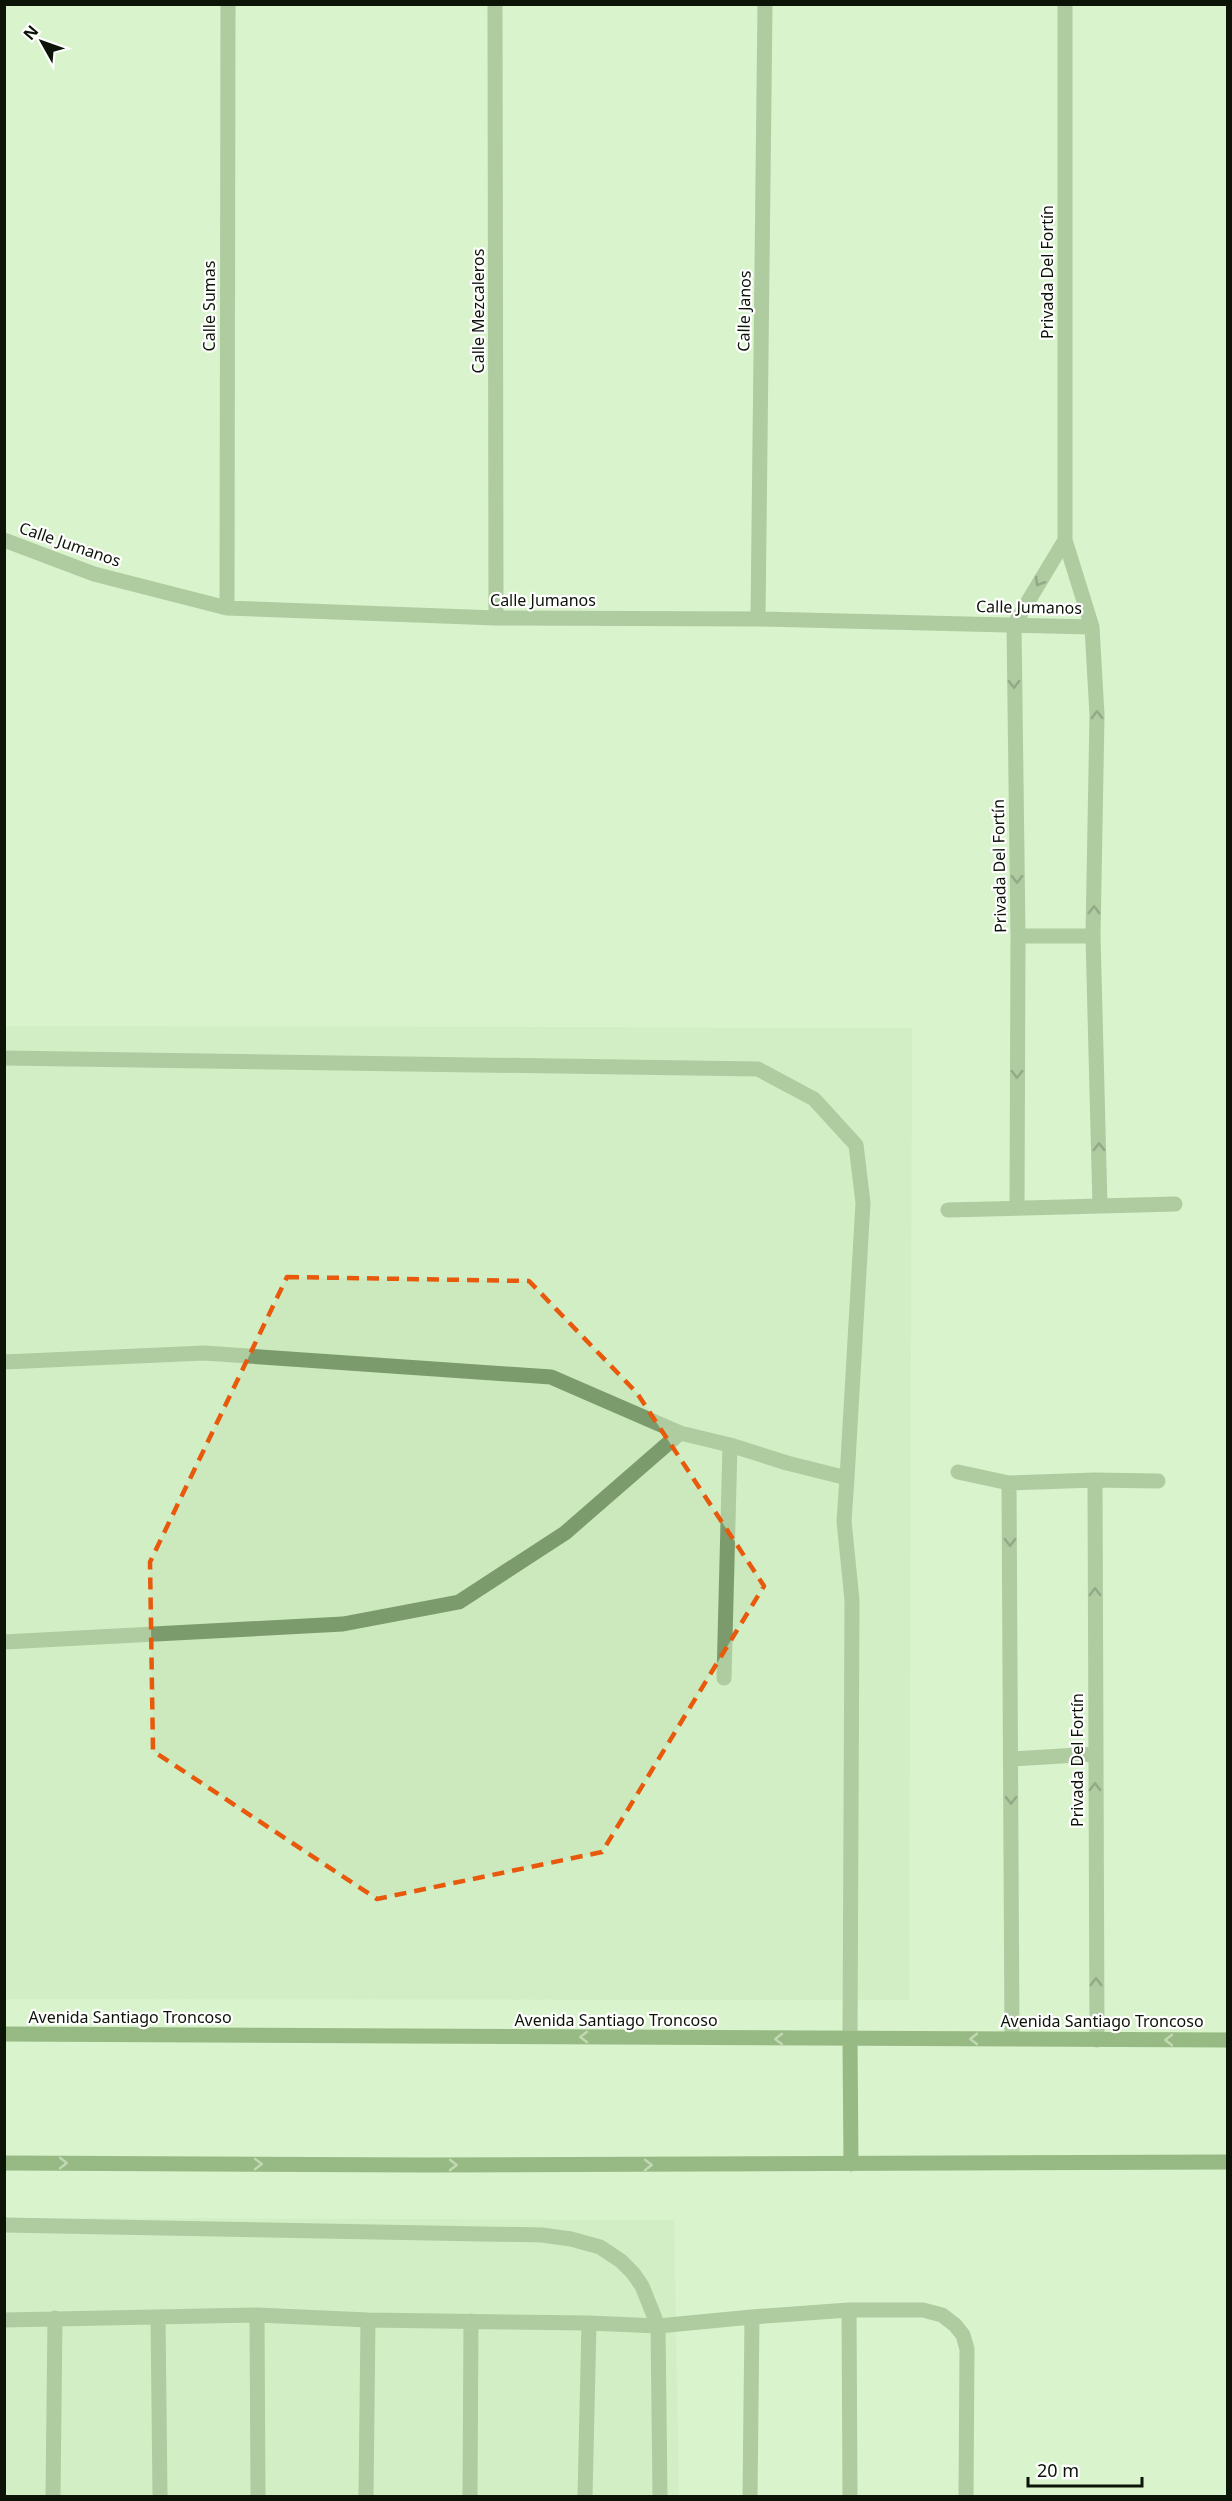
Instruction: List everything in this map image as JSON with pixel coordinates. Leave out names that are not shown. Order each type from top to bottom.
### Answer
[{"type":"main road","name":"Avenida Santiago Troncoso","points":[[4,2034],[1227,2040]]},
{"type":"main road","points":[[850,2039],[851,2164]]},
{"type":"main road","points":[[4,2163],[416,2165],[1227,2162]]},
{"type":"street","name":"Calle Sumas","points":[[227,608],[228,4]]},
{"type":"street","name":"Calle Mezcaleros","points":[[495,4],[496,618]]},
{"type":"street","name":"Calle Janos","points":[[758,619],[765,4]]},
{"type":"street","name":"Privada Del Fortín","points":[[1065,4],[1065,540],[1092,627],[1097,716],[1093,936],[1100,1206]]},
{"type":"street","name":"Calle Jumanos","points":[[4,540],[94,574],[227,608],[496,618],[758,619],[1092,627]]},
{"type":"street","points":[[1014,625],[1065,540]]},
{"type":"street","name":"Privada Del Fortín","points":[[1014,625],[1018,936],[1017,1206]]},
{"type":"street","points":[[1018,936],[1093,936]]},
{"type":"street","points":[[4,1059],[758,1069],[814,1099],[856,1145],[863,1203],[844,1521],[852,1600],[850,2039]]},
{"type":"street","points":[[948,1210],[1017,1206],[1175,1204]]},
{"type":"street","points":[[4,1362],[204,1353],[551,1377],[680,1433],[847,1478]]},
{"type":"street","points":[[4,1642],[343,1624],[459,1602],[565,1533],[680,1433]]},
{"type":"street","points":[[724,1678],[730,1445]]},
{"type":"street","points":[[958,1472],[1010,1483],[1095,1480],[1158,1481]]},
{"type":"street","name":"Privada Del Fortín","points":[[1095,1480],[1097,2040]]},
{"type":"street","points":[[1010,1483],[1012,2038]]},
{"type":"street","points":[[1011,1759],[1095,1754]]},
{"type":"street","points":[[4,2225],[542,2235],[571,2239],[600,2247],[633,2273],[642,2286],[658,2326],[660,2496]]},
{"type":"street","points":[[849,2310],[850,2496]]},
{"type":"street","points":[[4,2320],[257,2315],[368,2320],[471,2320],[658,2326],[849,2310],[923,2310],[942,2315],[963,2335],[967,2349],[966,2496]]},
{"type":"street","points":[[257,2315],[258,2496]]},
{"type":"street","points":[[158,2317],[160,2496]]},
{"type":"street","points":[[750,2496],[752,2317]]},
{"type":"street","points":[[53,2496],[55,2318]]},
{"type":"street","points":[[366,2496],[368,2320]]},
{"type":"street","points":[[470,2496],[471,2320]]},
{"type":"street","points":[[585,2496],[589,2323]]},
{"type":"highlighted area","points":[[287,1277],[529,1281],[637,1393],[764,1586],[602,1852],[377,1899],[153,1751],[150,1562]]},
{"type":"shaded area","points":[[5,1026],[912,1028],[909,2000],[5,1999]]},
{"type":"shaded area","points":[[5,2218],[674,2220],[679,2496],[5,2496]]}]
